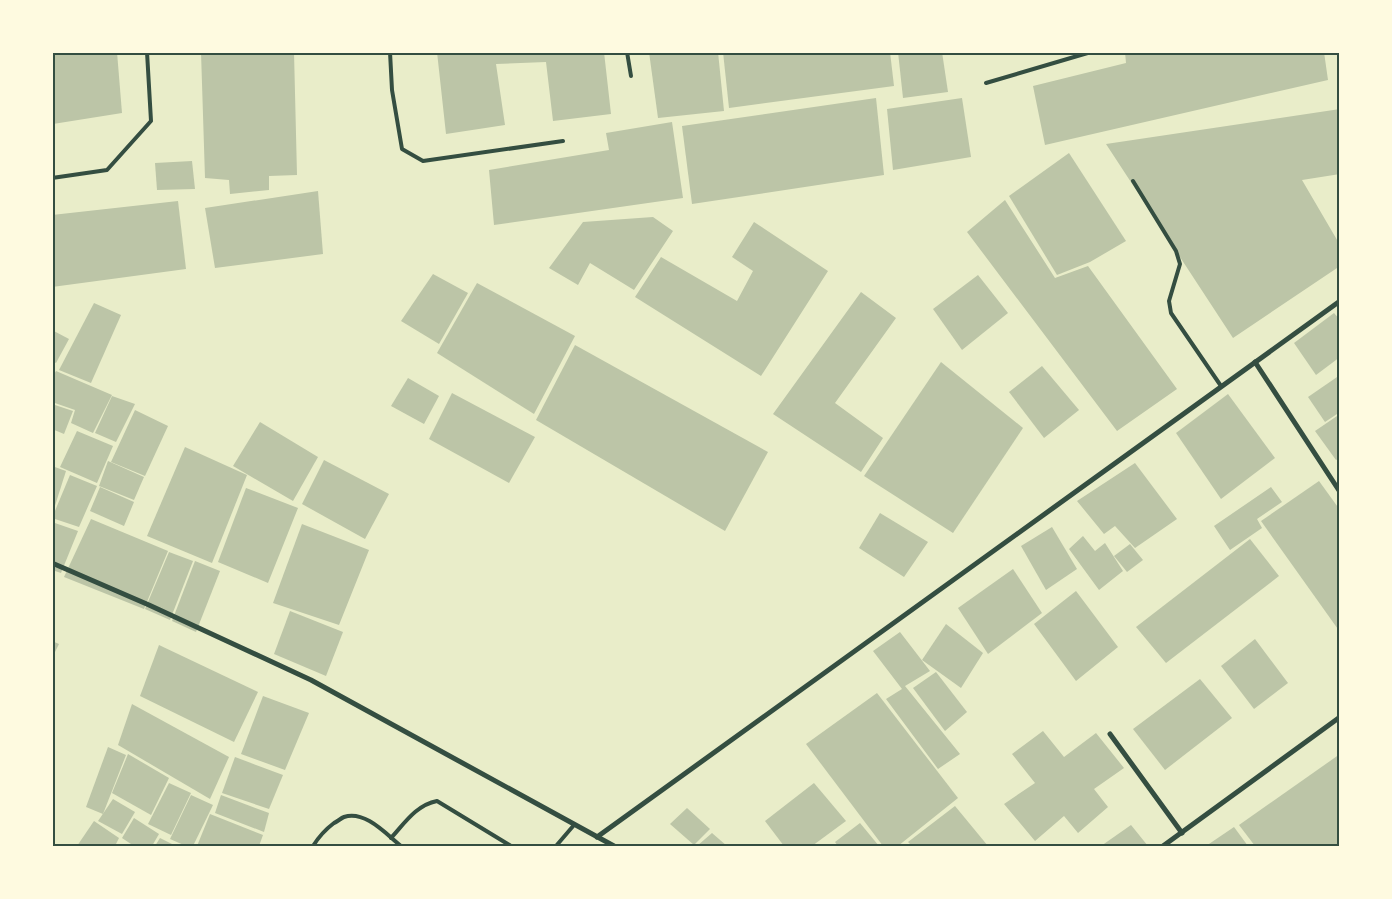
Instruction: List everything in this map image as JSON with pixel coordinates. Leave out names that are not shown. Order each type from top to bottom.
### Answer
[{"type":"street","points":[[597,837],[1340,301]]},
{"type":"street","points":[[1255,362],[1340,492]]},
{"type":"street","points":[[52,563],[149,605],[311,680],[614,846]]},
{"type":"street","points":[[1163,846],[1340,717]]},
{"type":"street","points":[[1110,734],[1182,833]]},
{"type":"lane","points":[[52,178],[106,170],[151,121],[146,52]]},
{"type":"lane","points":[[390,52],[392,90],[402,149],[422,161],[562,141]]},
{"type":"lane","points":[[627,52],[631,76]]},
{"type":"lane","points":[[986,83],[1091,52]]},
{"type":"lane","points":[[1133,181],[1176,251],[1180,264],[1169,301],[1171,313],[1221,386]]},
{"type":"lane","points":[[391,838],[417,810],[430,802],[437,801],[511,846]]},
{"type":"lane","points":[[314,846],[330,826],[344,817],[362,816],[401,846]]},
{"type":"lane","points":[[556,846],[574,825]]},
{"type":"building","points":[[52,52],[117,52],[122,113],[53,124]]},
{"type":"building","points":[[201,52],[294,52],[297,175],[269,176],[269,190],[230,194],[229,180],[205,178]]},
{"type":"building","points":[[437,52],[604,52],[611,114],[553,121],[546,62],[496,64],[505,125],[446,134]]},
{"type":"building","points":[[649,52],[718,52],[724,111],[658,118]]},
{"type":"building","points":[[723,52],[890,52],[894,86],[729,108]]},
{"type":"building","points":[[898,52],[942,52],[948,92],[903,98]]},
{"type":"building","points":[[1125,52],[1324,52],[1328,80],[1045,145],[1033,86],[1126,63]]},
{"type":"building","points":[[876,98],[884,175],[692,204],[682,126]]},
{"type":"building","points":[[962,98],[971,157],[893,170],[887,109]]},
{"type":"building","points":[[1340,109],[1340,174],[1302,180],[1340,245],[1340,266],[1233,338],[1106,144]]},
{"type":"building","points":[[672,122],[683,198],[494,225],[489,170],[609,150],[606,133]]},
{"type":"building","points":[[1069,153],[1126,241],[1090,262],[1057,275],[1009,196]]},
{"type":"building","points":[[192,161],[195,189],[157,190],[155,163]]},
{"type":"building","points":[[318,191],[323,254],[215,268],[205,208]]},
{"type":"building","points":[[1005,200],[1055,278],[1088,266],[1177,389],[1117,431],[967,232]]},
{"type":"building","points":[[178,201],[186,269],[52,287],[52,215]]},
{"type":"building","points":[[653,217],[673,231],[634,290],[590,263],[578,285],[549,268],[583,222]]},
{"type":"building","points":[[754,222],[828,271],[761,376],[635,297],[661,257],[737,301],[753,271],[732,257]]},
{"type":"building","points":[[433,274],[468,293],[439,344],[401,321]]},
{"type":"building","points":[[978,275],[1008,313],[962,350],[933,309]]},
{"type":"building","points":[[477,283],[575,336],[534,414],[437,353]]},
{"type":"building","points":[[861,292],[896,318],[835,403],[883,438],[861,472],[773,414]]},
{"type":"building","points":[[94,303],[121,315],[91,383],[59,370]]},
{"type":"building","points":[[1334,313],[1340,320],[1340,357],[1316,375],[1294,343]]},
{"type":"building","points":[[52,330],[69,339],[56,363],[52,361]]},
{"type":"building","points":[[575,345],[768,452],[725,531],[536,420]]},
{"type":"building","points":[[941,362],[1023,428],[953,533],[864,476]]},
{"type":"building","points":[[1042,366],[1079,410],[1044,438],[1009,392]]},
{"type":"building","points":[[56,371],[112,395],[93,433],[71,423],[75,410],[52,402],[52,378]]},
{"type":"building","points":[[1340,375],[1340,412],[1325,422],[1308,397]]},
{"type":"building","points":[[408,378],[439,396],[424,424],[391,406]]},
{"type":"building","points":[[452,393],[535,437],[509,483],[429,439]]},
{"type":"building","points":[[1228,394],[1275,458],[1221,499],[1176,433]]},
{"type":"building","points":[[112,396],[135,404],[116,442],[95,433]]},
{"type":"building","points":[[52,404],[73,411],[64,434],[52,429]]},
{"type":"building","points":[[135,410],[168,426],[145,476],[111,462]]},
{"type":"building","points":[[1340,414],[1340,458],[1336,460],[1315,431]]},
{"type":"building","points":[[260,422],[318,457],[293,501],[233,466]]},
{"type":"building","points":[[77,431],[113,446],[97,483],[60,467]]},
{"type":"building","points":[[185,447],[247,475],[212,563],[147,536]]},
{"type":"building","points":[[324,460],[389,494],[365,539],[302,504]]},
{"type":"building","points":[[108,461],[144,477],[134,500],[99,486]]},
{"type":"building","points":[[1135,463],[1177,519],[1135,548],[1115,526],[1104,534],[1077,501]]},
{"type":"building","points":[[52,466],[66,471],[53,512],[52,512]]},
{"type":"building","points":[[70,475],[97,486],[79,527],[52,518]]},
{"type":"building","points":[[1319,481],[1340,510],[1340,632],[1261,521]]},
{"type":"building","points":[[100,487],[134,502],[124,526],[90,511]]},
{"type":"building","points":[[1271,487],[1282,502],[1257,519],[1262,528],[1230,550],[1214,526]]},
{"type":"building","points":[[246,488],[298,508],[268,583],[218,562]]},
{"type":"building","points":[[880,513],[928,542],[904,577],[859,548]]},
{"type":"building","points":[[91,519],[168,551],[144,609],[64,577]]},
{"type":"building","points":[[52,522],[78,531],[61,573],[52,570]]},
{"type":"building","points":[[302,524],[369,550],[339,625],[273,603]]},
{"type":"building","points":[[1052,527],[1077,569],[1046,590],[1021,546]]},
{"type":"building","points":[[1083,536],[1095,551],[1105,543],[1123,571],[1099,590],[1069,549]]},
{"type":"building","points":[[1250,539],[1279,576],[1166,663],[1136,627]]},
{"type":"building","points":[[1130,544],[1143,560],[1127,572],[1114,556]]},
{"type":"building","points":[[169,552],[193,561],[170,620],[145,609]]},
{"type":"building","points":[[195,561],[220,571],[196,632],[172,621]]},
{"type":"building","points":[[1013,569],[1042,613],[988,654],[958,608]]},
{"type":"building","points":[[1076,591],[1118,647],[1076,681],[1034,624]]},
{"type":"building","points":[[290,611],[343,632],[326,676],[274,654]]},
{"type":"building","points":[[946,624],[983,653],[961,688],[922,660]]},
{"type":"building","points":[[900,632],[930,671],[905,686],[960,754],[938,769],[886,699],[902,689],[873,651]]},
{"type":"building","points":[[1255,639],[1288,683],[1254,709],[1221,666]]},
{"type":"building","points":[[52,641],[59,644],[52,658]]},
{"type":"building","points":[[159,645],[258,692],[234,742],[140,696]]},
{"type":"building","points":[[936,672],[967,712],[945,731],[913,688]]},
{"type":"building","points":[[1200,679],[1232,718],[1165,770],[1133,729]]},
{"type":"building","points":[[877,693],[958,798],[898,846],[883,846],[806,744]]},
{"type":"building","points":[[263,696],[309,713],[285,770],[241,754]]},
{"type":"building","points":[[132,704],[229,757],[210,799],[118,745]]},
{"type":"building","points":[[1043,731],[1064,757],[1096,733],[1124,768],[1094,789],[1108,807],[1078,833],[1064,816],[1035,841],[1004,804],[1035,783],[1012,754]]},
{"type":"building","points":[[108,747],[126,755],[103,814],[86,807]]},
{"type":"building","points":[[128,754],[169,778],[151,815],[112,793]]},
{"type":"building","points":[[1340,754],[1340,846],[1255,846],[1239,825]]},
{"type":"building","points":[[235,757],[283,775],[269,809],[222,793]]},
{"type":"building","points":[[169,783],[191,793],[171,835],[148,824]]},
{"type":"building","points":[[814,783],[846,821],[812,846],[784,846],[765,821]]},
{"type":"building","points":[[191,795],[213,805],[193,846],[186,846],[170,839]]},
{"type":"building","points":[[221,795],[269,813],[264,832],[215,813]]},
{"type":"building","points":[[113,799],[135,812],[122,834],[98,821]]},
{"type":"building","points":[[955,806],[988,846],[912,846],[908,842]]},
{"type":"building","points":[[687,808],[710,829],[694,845],[670,824]]},
{"type":"building","points":[[210,814],[263,835],[259,846],[197,846]]},
{"type":"building","points":[[134,818],[159,834],[152,846],[134,846],[122,838]]},
{"type":"building","points":[[94,821],[119,838],[115,846],[77,846]]},
{"type":"building","points":[[860,823],[879,846],[838,846],[835,842]]},
{"type":"building","points":[[1131,825],[1148,846],[1101,846]]},
{"type":"building","points":[[1234,827],[1248,846],[1206,846]]},
{"type":"building","points":[[712,833],[727,846],[697,846]]},
{"type":"building","points":[[160,838],[176,846],[155,846]]}]
